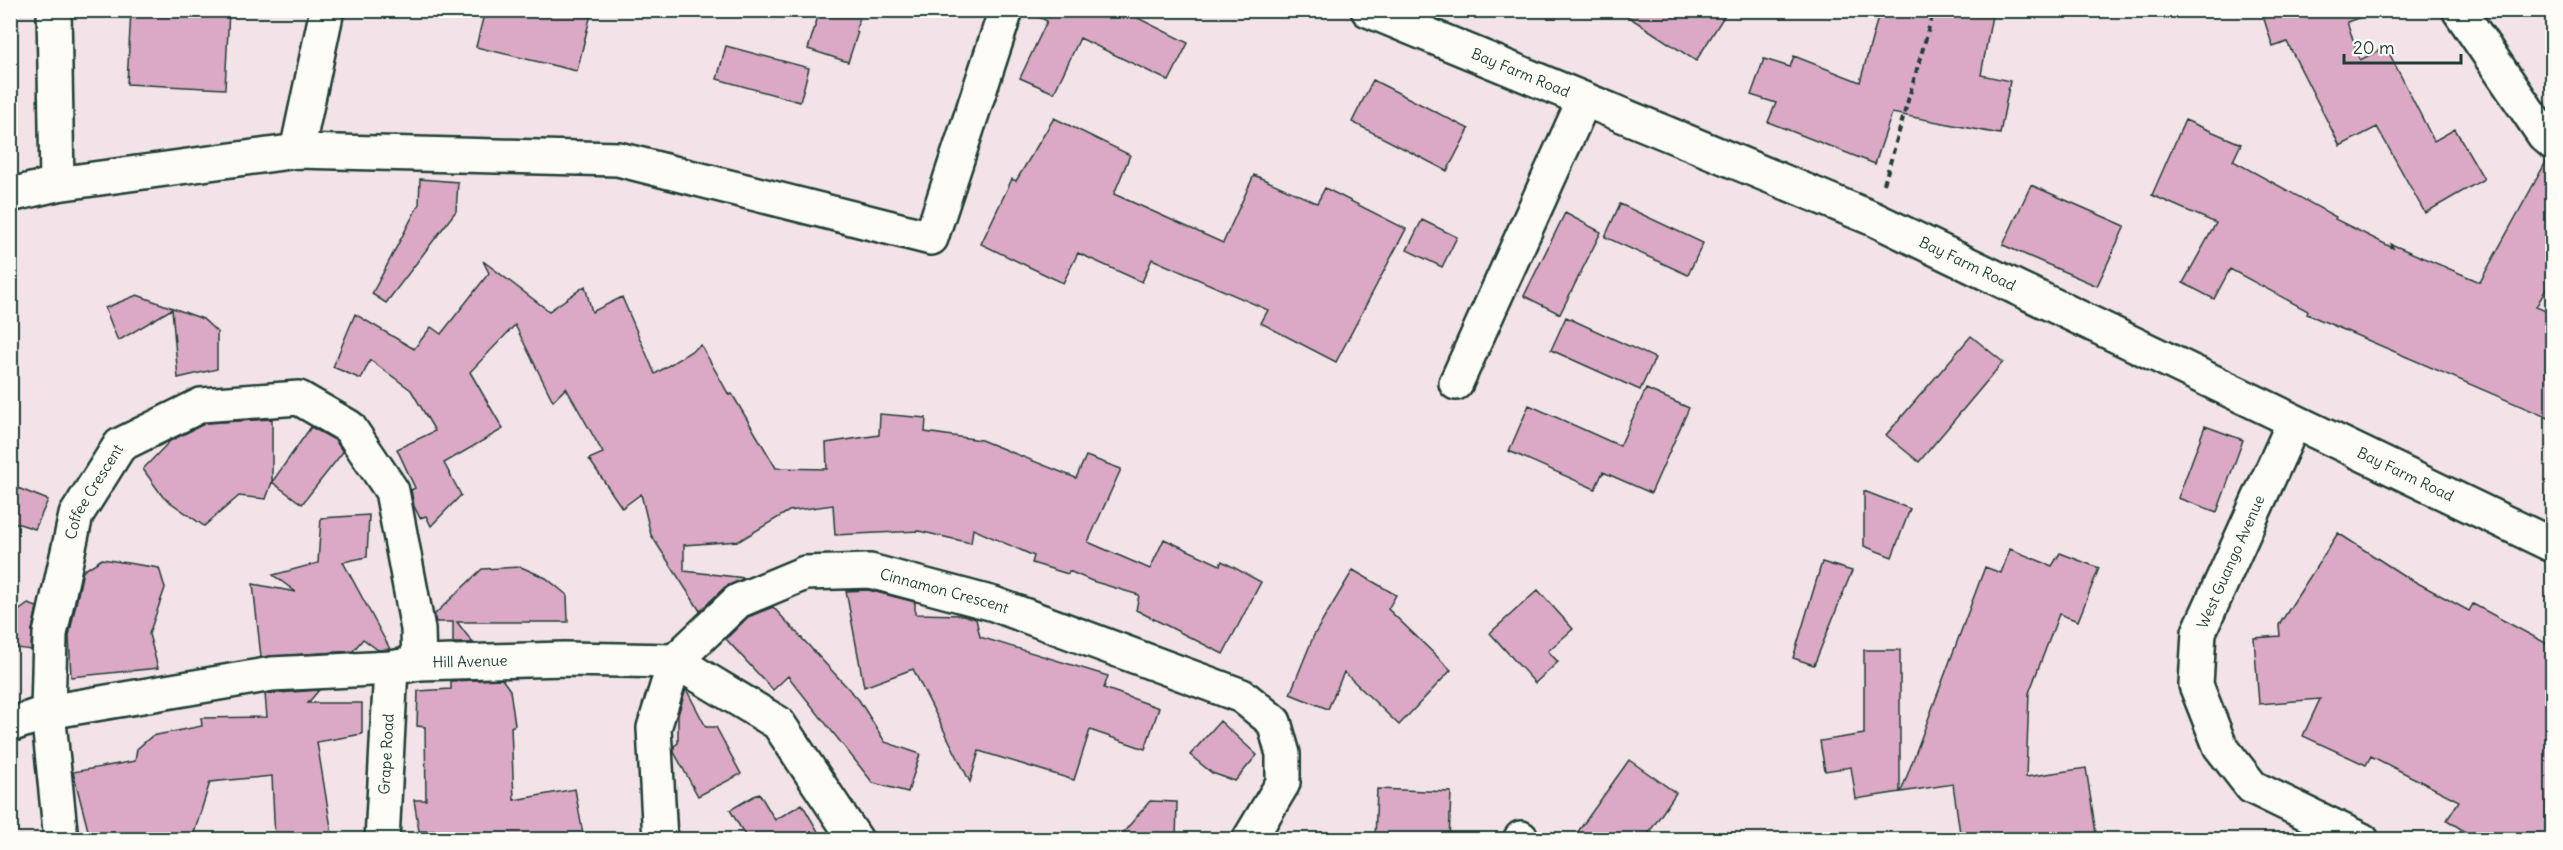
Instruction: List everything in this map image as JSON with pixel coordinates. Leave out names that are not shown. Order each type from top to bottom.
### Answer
[{"type":"street","points":[[54,10],[57,184]]},
{"type":"street","points":[[297,151],[327,10]]},
{"type":"street","points":[[10,195],[57,184],[297,151],[618,159],[931,238],[1006,10]]},
{"type":"street","name":"Bay Farm Road","points":[[1368,10],[1874,219],[2294,422],[2550,537]]},
{"type":"street","points":[[2459,10],[2544,135],[2553,142]]},
{"type":"street","points":[[1456,383],[1584,100]]},
{"type":"street","name":"Coffee Crescent","points":[[61,840],[48,712],[50,634],[76,515],[120,445],[201,405],[299,398],[349,427],[392,491],[418,629],[405,666]]},
{"type":"street","name":"West Guango Avenue","points":[[2294,422],[2199,632],[2196,685],[2220,746],[2252,787],[2362,840]]},
{"type":"street","name":"Cinnamon Crescent","points":[[660,840],[654,728],[675,661],[738,601],[805,573],[870,572],[994,604],[1242,696],[1274,722],[1283,754],[1283,783],[1250,840]]},
{"type":"street","name":"Hill Avenue","points":[[10,725],[48,712],[272,674],[564,659],[675,661]]},
{"type":"street","points":[[675,661],[778,723],[856,840]]},
{"type":"street","name":"Grape Road","points":[[382,840],[405,666]]},
{"type":"path","points":[[1874,219],[1934,10]]},
{"type":"building","points":[[131,10],[229,10],[225,89],[127,84]]},
{"type":"building","points":[[485,10],[592,10],[577,71],[476,47]]},
{"type":"building","points":[[820,10],[861,10],[856,31],[858,32],[848,62],[808,49]]},
{"type":"building","points":[[1025,10],[1122,10],[1188,43],[1169,81],[1080,38],[1054,93],[1020,78],[1047,21]]},
{"type":"building","points":[[1618,10],[1728,10],[1696,61]]},
{"type":"building","points":[[1880,10],[1993,10],[1981,75],[2010,81],[2000,134],[1892,113],[1875,164],[1768,122],[1776,103],[1751,95],[1764,59],[1790,67],[1794,56],[1860,82]]},
{"type":"building","points":[[2261,10],[2363,10],[2364,16],[2347,22],[2360,60],[2386,47],[2434,141],[2455,129],[2484,179],[2425,213],[2377,127],[2340,146],[2287,42],[2273,47]]},
{"type":"building","points":[[726,46],[809,68],[800,102],[717,79]]},
{"type":"building","points":[[1373,80],[1469,129],[1447,171],[1352,122]]},
{"type":"building","points":[[1054,118],[1130,155],[1114,194],[1223,243],[1254,175],[1317,203],[1325,188],[1406,229],[1336,362],[1261,323],[1268,310],[1152,259],[1142,282],[1078,253],[1063,283],[981,244],[1012,179],[1016,181]]},
{"type":"building","points":[[2185,120],[2241,144],[2233,161],[2336,217],[2335,219],[2393,248],[2391,244],[2480,282],[2547,160],[2553,160],[2553,277],[2536,307],[2553,314],[2553,420],[2307,314],[2308,311],[2230,269],[2214,299],[2183,283],[2216,223],[2152,195]]},
{"type":"building","points":[[420,179],[458,182],[456,211],[386,303],[372,294],[419,204]]},
{"type":"building","points":[[2031,185],[2125,226],[2097,286],[2003,245]]},
{"type":"building","points":[[1620,204],[1703,243],[1688,275],[1605,237]]},
{"type":"building","points":[[1565,213],[1601,232],[1560,314],[1524,296]]},
{"type":"building","points":[[1422,220],[1457,237],[1442,267],[1407,250]]},
{"type":"building","points":[[483,261],[549,311],[585,286],[592,312],[622,297],[655,374],[701,345],[729,395],[732,394],[776,468],[827,469],[826,443],[879,435],[880,414],[926,418],[925,432],[981,440],[1076,478],[1086,456],[1121,469],[1088,542],[1150,569],[1164,539],[1220,565],[1222,561],[1261,582],[1223,654],[1136,610],[1139,595],[1092,581],[1069,571],[1068,574],[1032,563],[1034,556],[973,529],[971,543],[919,531],[835,535],[833,505],[789,511],[739,541],[684,545],[684,571],[745,578],[725,587],[700,611],[651,535],[641,494],[622,508],[589,459],[603,453],[566,388],[553,401],[515,325],[470,372],[503,429],[444,463],[461,495],[431,526],[426,516],[420,518],[414,506],[411,490],[415,488],[397,449],[435,431],[411,390],[370,360],[361,379],[333,367],[355,314],[414,349],[431,327],[441,334],[489,273]]},
{"type":"building","points":[[137,295],[203,319],[217,332],[217,369],[178,378],[172,309],[118,341],[105,308]]},
{"type":"building","points":[[1566,317],[1655,358],[1640,390],[1551,350]]},
{"type":"building","points":[[1971,336],[2003,362],[1919,462],[1886,435]]},
{"type":"building","points":[[1646,389],[1689,408],[1651,493],[1603,472],[1595,489],[1509,451],[1529,405],[1620,446]]},
{"type":"building","points":[[272,419],[272,482],[266,499],[239,496],[204,526],[163,497],[143,469],[170,441],[206,423]]},
{"type":"building","points":[[2205,426],[2243,440],[2217,512],[2178,498]]},
{"type":"building","points":[[311,427],[335,440],[343,452],[302,504],[272,482]]},
{"type":"building","points":[[10,485],[48,500],[35,529],[10,521]]},
{"type":"building","points":[[1864,491],[1910,509],[1892,557],[1864,546]]},
{"type":"building","points":[[369,515],[367,557],[343,562],[390,649],[378,650],[363,639],[353,651],[261,657],[253,584],[296,592],[273,575],[318,563],[321,518]]},
{"type":"building","points":[[2338,533],[2403,575],[2469,611],[2473,604],[2553,647],[2553,840],[2478,840],[2447,820],[2459,801],[2371,756],[2366,765],[2303,736],[2320,699],[2259,704],[2254,638],[2280,636],[2279,625]]},
{"type":"building","points":[[2010,549],[2052,566],[2060,553],[2099,568],[2078,621],[2059,614],[2029,693],[2026,777],[2086,768],[2097,840],[1961,840],[1953,784],[1901,792],[1985,567],[2001,573]]},
{"type":"building","points":[[102,559],[159,568],[165,588],[149,634],[158,668],[71,677],[69,636],[83,571]]},
{"type":"building","points":[[1822,562],[1852,571],[1814,665],[1793,658]]},
{"type":"building","points":[[521,567],[546,578],[567,595],[568,622],[457,622],[473,643],[453,643],[453,622],[436,622],[434,615],[482,569]]},
{"type":"building","points":[[1353,570],[1396,595],[1388,609],[1451,670],[1399,725],[1344,672],[1328,709],[1290,694],[1314,635]]},
{"type":"building","points":[[868,590],[915,602],[915,614],[963,615],[976,619],[980,637],[1108,676],[1104,688],[1159,708],[1145,749],[1090,730],[1074,780],[979,751],[970,782],[913,669],[864,687],[846,591]]},
{"type":"building","points":[[1538,590],[1573,629],[1548,651],[1558,662],[1535,683],[1490,633]]},
{"type":"building","points":[[28,604],[37,607],[31,650],[10,647],[10,617]]},
{"type":"building","points":[[773,607],[859,700],[885,742],[920,754],[908,792],[873,783],[788,676],[773,690],[726,639],[748,617]]},
{"type":"building","points":[[1864,650],[1900,650],[1900,792],[1856,799],[1851,767],[1825,771],[1820,741],[1864,734]]},
{"type":"building","points":[[502,679],[510,690],[515,725],[511,727],[514,800],[575,789],[584,840],[449,840],[448,831],[419,831],[414,800],[426,800],[425,727],[417,726],[418,691],[451,689],[451,681]]},
{"type":"building","points":[[686,689],[706,727],[716,727],[741,774],[698,796],[674,752],[674,746],[678,743],[678,715]]},
{"type":"building","points":[[319,690],[308,703],[362,703],[362,734],[317,742],[333,840],[275,840],[272,776],[210,782],[192,840],[176,840],[160,835],[90,838],[73,772],[135,761],[137,749],[152,736],[202,726],[201,718],[267,717],[265,694]]},
{"type":"building","points":[[1220,721],[1257,755],[1235,781],[1212,773],[1190,755]]},
{"type":"building","points":[[1629,760],[1676,793],[1644,840],[1572,840]]},
{"type":"building","points":[[1377,789],[1451,792],[1449,840],[1375,840]]},
{"type":"building","points":[[759,793],[775,820],[802,804],[823,840],[743,840],[746,837],[730,810]]},
{"type":"building","points":[[1150,801],[1177,802],[1176,840],[1117,840]]}]
